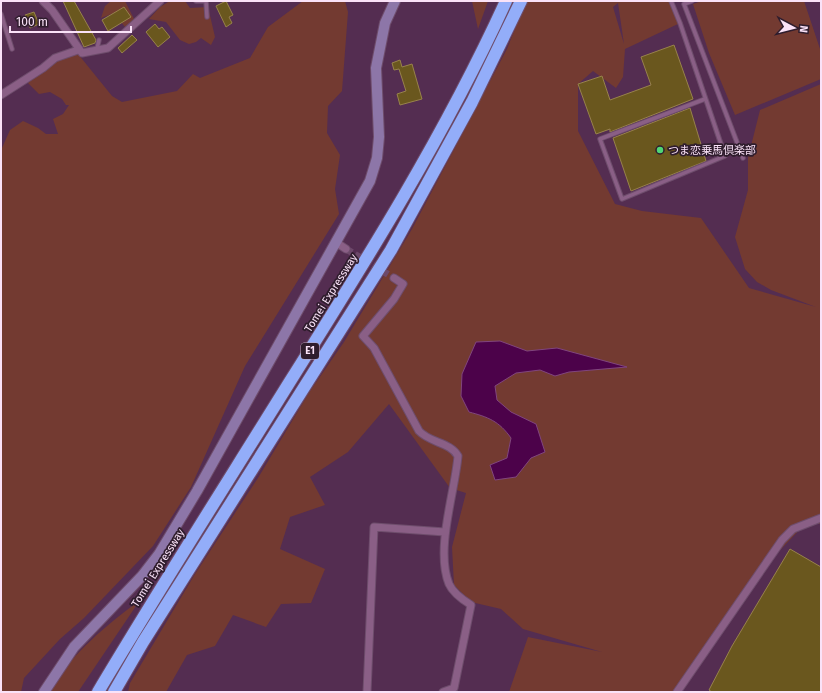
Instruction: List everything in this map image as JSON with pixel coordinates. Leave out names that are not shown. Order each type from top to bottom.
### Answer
[{"type":"highway","name":"Tomei Expressway","points":[[98,692],[172,569],[378,242],[460,96],[506,1]]},
{"type":"highway","name":"E1","points":[[114,692],[143,642],[390,250],[472,102],[521,1]]},
{"type":"street","points":[[43,1],[52,10],[78,50],[82,53],[108,48],[160,1]]},
{"type":"street","points":[[44,692],[74,647],[142,576],[159,554],[341,246],[370,181],[376,158],[379,138],[376,68],[385,23],[395,1]]},
{"type":"street","points":[[1,95],[43,68],[55,58],[78,50]]},
{"type":"street","points":[[394,278],[403,284],[394,299],[363,336],[374,348],[419,431],[423,435],[454,450],[458,456],[445,532],[445,565],[449,585],[461,598],[471,605],[454,688],[443,692]]},
{"type":"street","points":[[678,692],[782,540],[793,529],[821,518]]},
{"type":"street","points":[[367,692],[374,527],[445,532]]},
{"type":"lane","points":[[196,1],[206,1],[207,17]]},
{"type":"lane","points":[[671,1],[706,99],[725,156],[622,199],[600,139],[706,99]]},
{"type":"lane","points":[[692,1],[684,4],[742,158]]},
{"type":"lane","points":[[1,14],[12,49]]},
{"type":"lane","points":[[97,49],[99,40]]},
{"type":"shaded area","points":[[111,1],[125,1],[135,21],[125,27],[114,13],[101,18],[105,6]]},
{"type":"shaded area","points":[[170,1],[185,1],[190,8],[208,7],[215,37],[211,45],[201,38],[196,42],[189,44],[180,40],[166,22],[149,19],[160,7]]},
{"type":"shaded area","points":[[303,1],[345,1],[348,12],[342,91],[328,106],[327,133],[340,155],[335,189],[339,214],[245,366],[191,487],[153,546],[84,618],[60,639],[24,678],[21,692],[1,692],[1,147],[2,148],[10,130],[23,121],[38,128],[46,134],[58,134],[53,119],[63,114],[69,105],[66,105],[62,99],[50,92],[39,94],[28,83],[50,62],[78,54],[112,96],[122,102],[177,91],[193,74],[200,78],[250,58],[268,27]]},
{"type":"shaded area","points":[[472,1],[488,1],[478,29]]},
{"type":"shaded area","points":[[526,1],[671,1],[680,23],[625,49],[623,77],[616,88],[593,71],[578,84],[578,131],[615,204],[642,211],[701,218],[749,288],[816,307],[771,290],[757,282],[745,269],[735,237],[748,190],[748,158],[760,110],[821,84],[821,524],[807,522],[763,568],[677,692],[509,692],[528,637],[602,652],[523,629],[501,609],[471,602],[454,585],[452,547],[466,493],[450,488],[389,404],[348,452],[310,477],[325,505],[290,517],[280,549],[325,569],[311,603],[281,604],[266,627],[233,615],[215,646],[187,655],[166,692],[128,692],[130,683],[195,574],[258,478],[310,391],[344,342],[412,229],[507,49]],"holes":[[[618,3],[624,44],[613,7]]]},
{"type":"shaded area","points":[[702,1],[804,1],[821,52],[821,79],[735,115],[709,53],[693,4]]},
{"type":"shaded area","points":[[500,341],[527,351],[557,348],[627,367],[569,372],[555,376],[540,370],[516,373],[495,386],[497,400],[511,412],[536,424],[545,452],[531,458],[516,477],[495,480],[490,465],[507,458],[511,438],[502,427],[493,420],[469,412],[461,396],[462,374],[476,342]]},
{"type":"shaded area","points":[[140,600],[78,692],[50,692],[68,665],[90,641]]},
{"type":"building","points":[[63,1],[74,1],[96,40],[95,43],[84,47]]},
{"type":"building","points":[[226,1],[233,15],[229,17],[232,23],[226,27],[216,6]]},
{"type":"building","points":[[124,7],[131,17],[108,31],[102,20]]},
{"type":"building","points":[[34,12],[39,24],[30,28],[25,15]]},
{"type":"building","points":[[155,24],[159,29],[162,27],[170,37],[158,47],[146,32]]},
{"type":"building","points":[[132,35],[137,40],[122,53],[118,48]]},
{"type":"building","points":[[674,45],[693,99],[610,132],[610,129],[596,134],[578,84],[602,76],[610,100],[651,85],[641,57]]},
{"type":"building","points":[[400,60],[402,67],[412,64],[422,99],[400,105],[397,94],[406,91],[399,69],[394,70],[392,63]]},
{"type":"building","name":"つま恋乗馬倶楽部","points":[[690,108],[706,161],[631,191],[613,138]]},
{"type":"building","points":[[790,549],[821,567],[821,692],[712,692],[709,690],[732,646]]},
{"type":"tunnel","points":[[346,249],[394,278]]},
{"type":"place","name":"つま恋乗馬倶楽部","points":[[660,150]]}]
